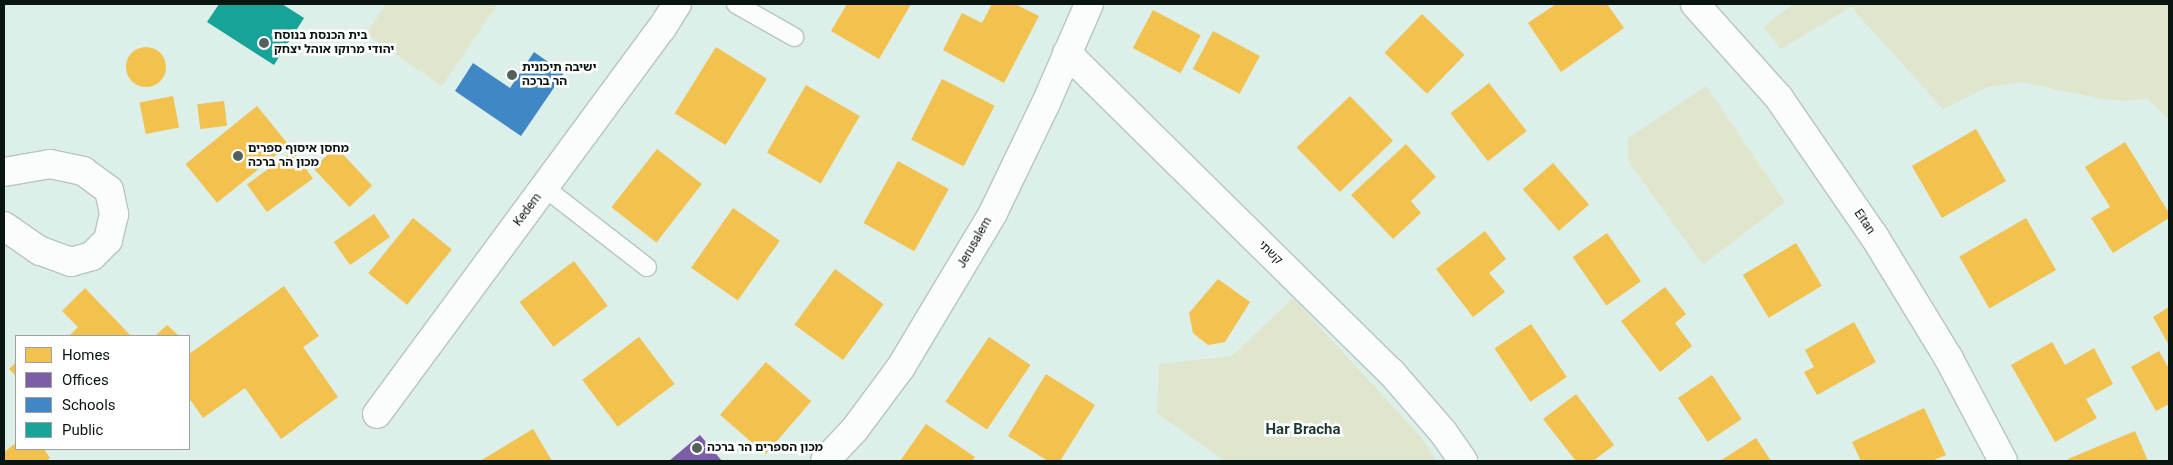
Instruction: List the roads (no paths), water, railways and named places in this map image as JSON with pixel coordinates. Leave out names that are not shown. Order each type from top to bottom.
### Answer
[{"type":"street","name":"Kedem","points":[[377,414],[677,4]]},
{"type":"street","name":"Jerusalem","points":[[825,461],[855,429],[901,367],[993,213],[1089,4]]},
{"type":"street","name":"Eitan","points":[[1695,4],[1779,98],[1874,236],[1949,359],[2003,461]]},
{"type":"street","name":"קשתי","points":[[1067,53],[1392,372],[1443,432],[1463,461]]},
{"type":"street","points":[[4,172],[50,164],[83,171],[109,190],[114,214],[108,240],[92,256],[71,262],[40,251],[4,226]]},
{"type":"lane","points":[[736,4],[794,37]]},
{"type":"lane","points":[[544,188],[647,267]]},
{"type":"place","name":"בית הכנסת בנוסח יהודי מרוקו אוהל יצחק","points":[[264,43]]},
{"type":"place","name":"ישיבה תיכונית הר ברכה","points":[[512,75]]},
{"type":"place","name":"מחסן איסוף ספרים מכון הר ברכה","points":[[238,156]]},
{"type":"place","name":"מכון הספרים הר ברכה","points":[[697,448]]},
{"type":"district","name":"Har Bracha","points":[[1303,430]]}]
